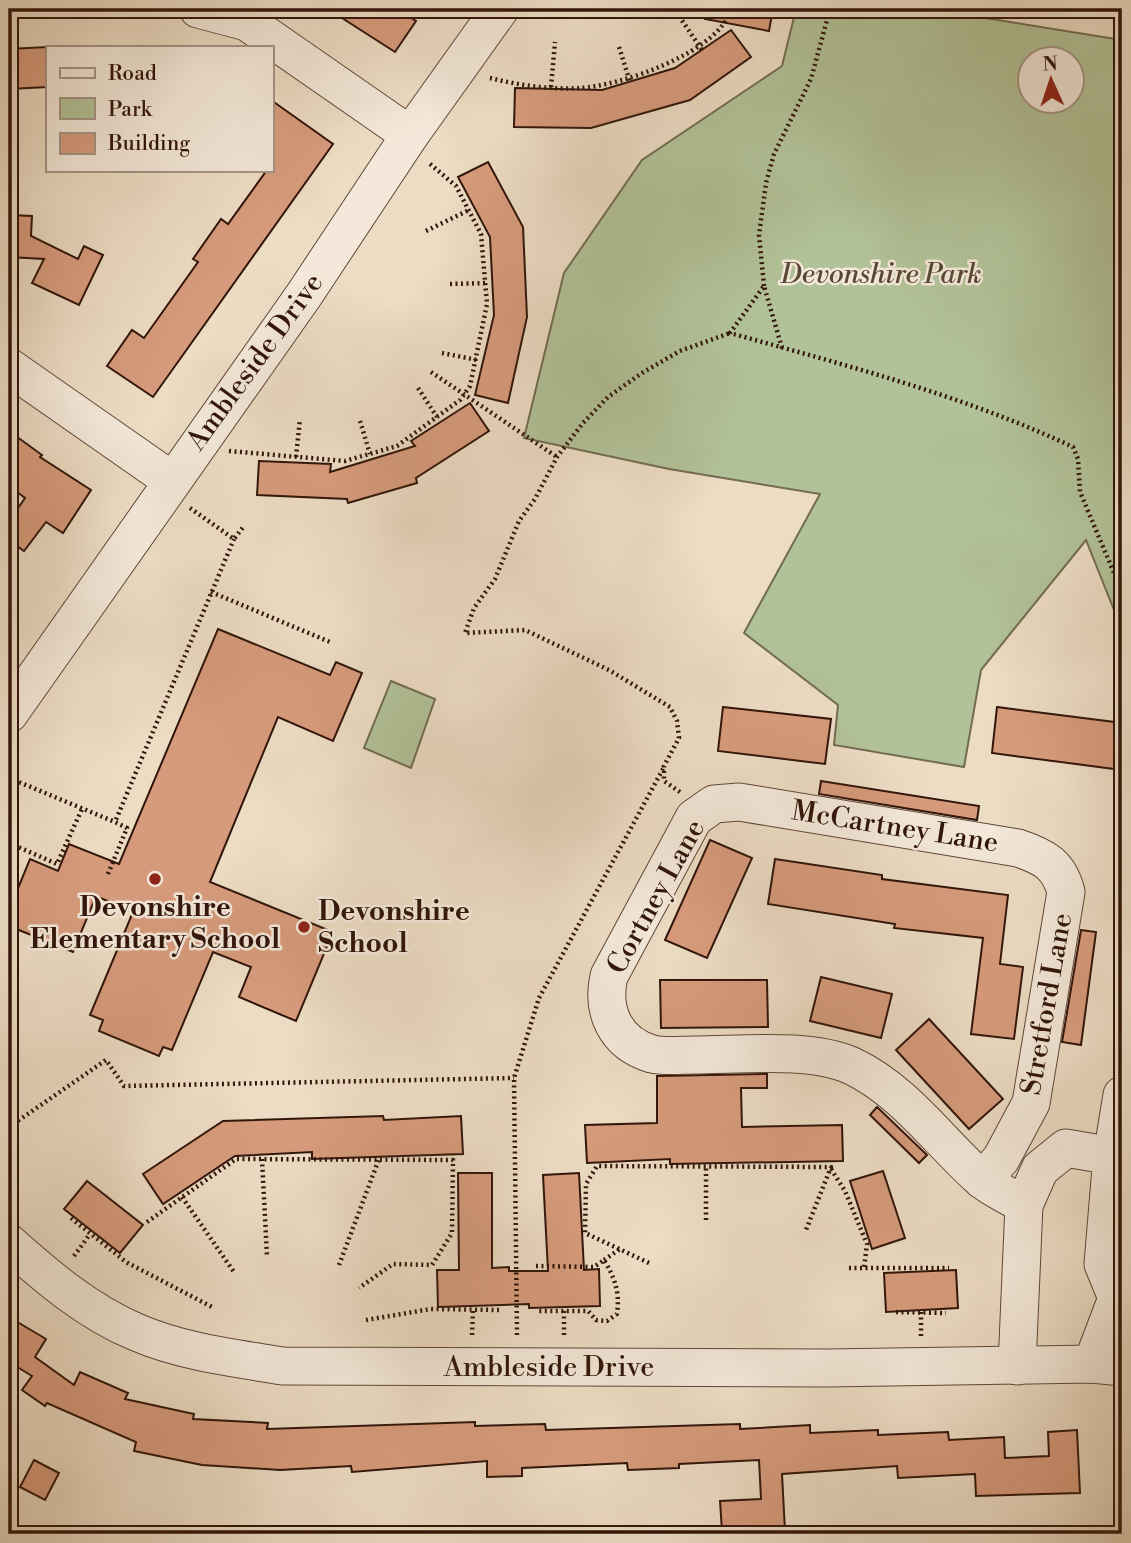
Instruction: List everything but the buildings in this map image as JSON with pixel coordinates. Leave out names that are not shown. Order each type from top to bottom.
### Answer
[{"type":"street","points":[[198,9],[247,22],[419,149]]},
{"type":"street","name":"Ambleside Drive","points":[[9,714],[180,494],[304,295],[419,149],[500,9]]},
{"type":"street","points":[[9,367],[180,494]]},
{"type":"street","name":"McCartney Lane","points":[[739,802],[1018,848],[1049,861]]},
{"type":"street","name":"Cortney Lane","points":[[739,802],[714,804],[694,818],[609,976],[605,993],[607,1011],[625,1039],[654,1054],[808,1055],[850,1065],[888,1087],[982,1180]]},
{"type":"street","name":"Stretford Lane","points":[[982,1180],[1001,1159],[1031,1102],[1066,892],[1058,869],[1049,861]]},
{"type":"street","points":[[1107,1365],[1120,1298],[1103,1264],[1122,1095]]},
{"type":"street","points":[[1017,1366],[1024,1205],[1040,1169],[1066,1148],[1117,1157]]},
{"type":"street","points":[[982,1180],[1024,1205]]},
{"type":"street","name":"Ambleside Drive","points":[[9,1243],[64,1290],[136,1332],[211,1354],[283,1366],[1107,1365]]},
{"type":"path","points":[[489,78],[524,86],[551,88],[601,86],[629,79],[700,47],[721,30],[731,9]]},
{"type":"path","points":[[782,348],[764,286],[759,235],[766,183],[774,153],[811,79],[830,9]]},
{"type":"path","points":[[679,16],[700,47]]},
{"type":"path","points":[[551,88],[555,42]]},
{"type":"path","points":[[619,47],[629,79]]},
{"type":"path","points":[[229,451],[345,461],[397,446],[437,417],[470,387],[487,304],[481,234],[456,186],[419,149]]},
{"type":"path","points":[[426,231],[469,210]]},
{"type":"path","points":[[450,284],[486,283]]},
{"type":"path","points":[[517,1335],[514,1078],[539,998],[679,738],[677,721],[670,707],[609,670],[525,631],[465,633],[474,608],[495,579],[519,521],[535,499],[557,457],[608,397],[680,351],[730,333],[764,286]]},
{"type":"path","points":[[730,333],[915,384],[1019,422],[1073,447],[1078,459],[1080,492],[1122,592]]},
{"type":"path","points":[[442,353],[477,360]]},
{"type":"path","points":[[432,372],[557,457]]},
{"type":"path","points":[[418,388],[437,417]]},
{"type":"path","points":[[296,457],[300,419]]},
{"type":"path","points":[[360,421],[370,454]]},
{"type":"path","points":[[180,494],[234,539]]},
{"type":"path","points":[[115,822],[234,539],[244,526]]},
{"type":"path","points":[[211,592],[330,642]]},
{"type":"path","points":[[664,766],[664,780],[675,792],[688,794]]},
{"type":"path","points":[[9,778],[127,828],[108,874]]},
{"type":"path","points":[[9,843],[57,864],[82,809]]},
{"type":"path","points":[[9,1127],[106,1060],[124,1086],[514,1078]]},
{"type":"path","points":[[146,1222],[236,1159],[453,1160],[452,1233],[432,1265],[393,1264],[359,1288]]},
{"type":"path","points":[[261,1159],[267,1256]]},
{"type":"path","points":[[339,1265],[379,1159]]},
{"type":"path","points":[[649,1263],[585,1233],[586,1184],[597,1166],[830,1169]]},
{"type":"path","points":[[706,1166],[706,1220]]},
{"type":"path","points":[[806,1230],[830,1169]]},
{"type":"path","points":[[830,1169],[845,1191],[867,1244],[864,1268]]},
{"type":"path","points":[[182,1197],[234,1272]]},
{"type":"path","points":[[71,1218],[126,1262],[214,1308]]},
{"type":"path","points":[[74,1255],[90,1234]]},
{"type":"path","points":[[536,1266],[594,1267],[620,1249]]},
{"type":"path","points":[[538,1311],[588,1311],[596,1321],[607,1321],[617,1314],[617,1286],[604,1260]]},
{"type":"path","points":[[849,1268],[948,1268]]},
{"type":"path","points":[[366,1320],[431,1309],[499,1310]]},
{"type":"path","points":[[472,1335],[473,1310]]},
{"type":"path","points":[[564,1311],[564,1335]]},
{"type":"path","points":[[896,1312],[946,1312]]},
{"type":"path","points":[[921,1312],[921,1336]]},
{"type":"green space","name":"Devonshire Park","points":[[796,9],[966,9],[973,16],[1122,40],[1122,630],[1086,540],[981,670],[964,767],[834,745],[838,705],[744,633],[820,494],[669,469],[524,438],[564,273],[642,160],[782,66]]},
{"type":"green space","points":[[391,681],[435,699],[411,768],[364,748]]},
{"type":"place","name":"Devonshire Elementary School","points":[[155,879]]},
{"type":"place","name":"Devonshire School","points":[[304,927]]}]
